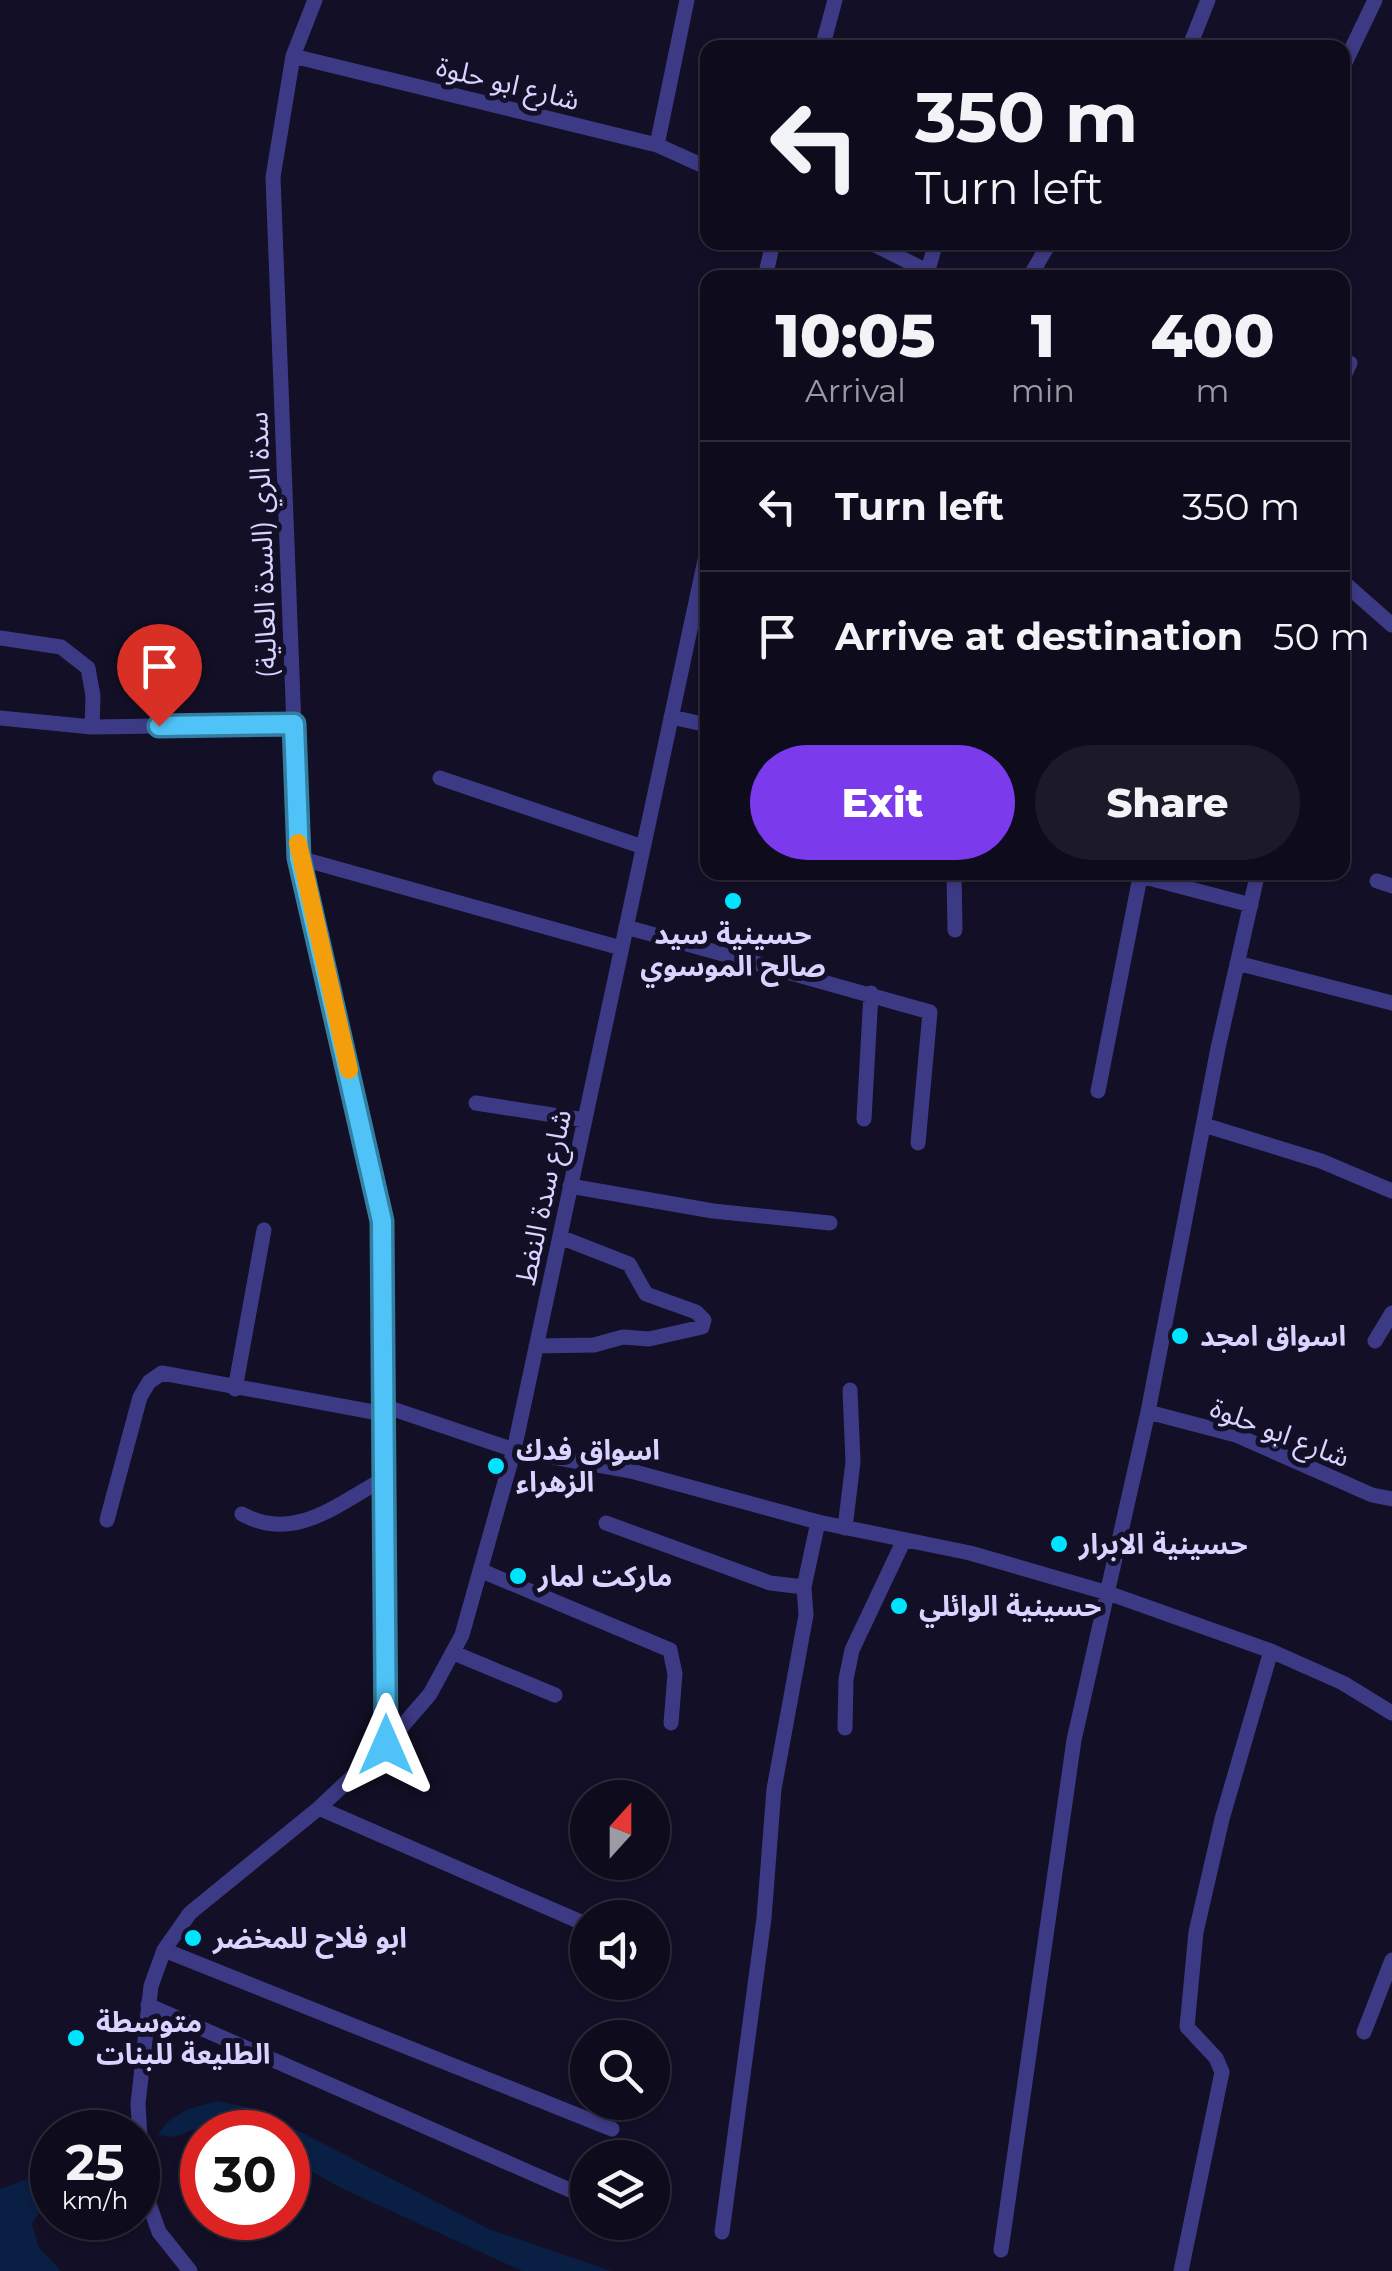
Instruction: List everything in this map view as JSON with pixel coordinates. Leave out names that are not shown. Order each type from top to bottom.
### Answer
[{"type":"street","name":"سدة الري (السدة العالية)","points":[[315,0],[294,56],[273,177],[299,858],[382,1221],[386,1745]]},
{"type":"street","points":[[657,145],[686,0]]},
{"type":"street","points":[[1192,40],[1208,0]]},
{"type":"street","points":[[1350,53],[1376,0]]},
{"type":"street","points":[[823,40],[830,2]]},
{"type":"street","name":"شارع ابو حلوة","points":[[294,56],[657,145],[700,164]]},
{"type":"street","points":[[885,250],[926,270]]},
{"type":"street","name":"شارع سدة النفط","points":[[164,1950],[201,1903],[319,1808],[386,1745],[430,1694],[454,1653],[482,1571],[514,1450],[700,582]]},
{"type":"street","points":[[1350,589],[1392,625]]},
{"type":"street","points":[[0,638],[61,647],[88,668],[92,727]]},
{"type":"street","points":[[670,717],[700,723]]},
{"type":"street","points":[[0,718],[92,727],[294,724]]},
{"type":"street","points":[[440,778],[642,848]]},
{"type":"street","points":[[299,858],[621,948]]},
{"type":"street","points":[[954,880],[955,930]]},
{"type":"street","points":[[1098,1091],[1140,880]]},
{"type":"street","points":[[1162,880],[1251,905]]},
{"type":"street","points":[[1001,2250],[1074,1740],[1148,1412],[1256,880]]},
{"type":"street","points":[[626,927],[930,1012],[918,1143]]},
{"type":"street","points":[[1238,963],[1392,1003]]},
{"type":"street","points":[[864,1119],[871,993]]},
{"type":"street","points":[[476,1102],[584,1120]]},
{"type":"street","points":[[1204,1125],[1321,1161],[1392,1191]]},
{"type":"street","points":[[570,1186],[713,1211],[830,1223]]},
{"type":"street","points":[[235,1390],[264,1230]]},
{"type":"street","points":[[536,1346],[594,1345],[623,1337],[649,1339],[702,1326],[704,1320],[696,1312],[646,1294],[630,1264],[560,1237]]},
{"type":"street","points":[[1375,1341],[1392,1313]]},
{"type":"street","points":[[108,1520],[140,1397],[149,1382],[162,1373],[235,1390],[384,1410],[514,1450],[631,1471],[818,1522],[970,1553],[1108,1592],[1271,1651],[1343,1683],[1392,1713]]},
{"type":"street","points":[[845,1528],[853,1462],[850,1390]]},
{"type":"street","name":"شارع ابو حلوة","points":[[1148,1412],[1236,1436],[1372,1495],[1392,1499]]},
{"type":"street","points":[[242,1514],[264,1526],[289,1527],[384,1478]]},
{"type":"street","points":[[606,1522],[770,1582],[804,1586]]},
{"type":"street","points":[[722,2232],[760,1953],[774,1789],[806,1614],[804,1586],[818,1522]]},
{"type":"street","points":[[845,1728],[846,1680],[852,1650],[904,1540]]},
{"type":"street","points":[[482,1571],[670,1650],[676,1674],[671,1723]]},
{"type":"street","points":[[1181,2271],[1222,2072],[1216,2058],[1187,2027],[1196,1932],[1222,1819],[1271,1651]]},
{"type":"street","points":[[454,1653],[555,1695]]},
{"type":"street","points":[[319,1808],[570,1916]]},
{"type":"street","points":[[190,2271],[160,2232],[143,2187],[138,2104],[148,2005],[164,1950],[612,2129]]},
{"type":"street","points":[[1364,2032],[1392,1960]]},
{"type":"street","points":[[148,2005],[570,2190]]},
{"type":"water","points":[[217,2101],[258,2110],[189,2110]]},
{"type":"water","points":[[180,2114],[180,2135],[160,2135],[163,2127]]},
{"type":"water","points":[[310,2137],[489,2229],[611,2271],[522,2271],[310,2170]]},
{"type":"water","points":[[30,2178],[30,2240],[57,2271],[0,2271],[0,2189]]},
{"type":"waterway","points":[[29,2225],[36,2249],[57,2271]]},
{"type":"slow traffic","points":[[298,843],[349,1070]]},
{"type":"place","name":"حسينية سيد صالح الموسوي","points":[[733,901]]},
{"type":"place","name":"اسواق امجد","points":[[1180,1336]]},
{"type":"place","name":"اسواق فدك الزهراء","points":[[496,1466]]},
{"type":"place","name":"حسينية الابرار","points":[[1059,1544]]},
{"type":"place","name":"ماركت لمار","points":[[518,1576]]},
{"type":"place","name":"حسينية الوائلي","points":[[899,1606]]},
{"type":"place","name":"ابو فلاح للمخضر","points":[[193,1938]]},
{"type":"place","name":"متوسطة الطليعة للبنات","points":[[76,2038]]},
{"type":"route","points":[[159,726],[294,724],[299,858],[382,1221],[386,1745]]}]
